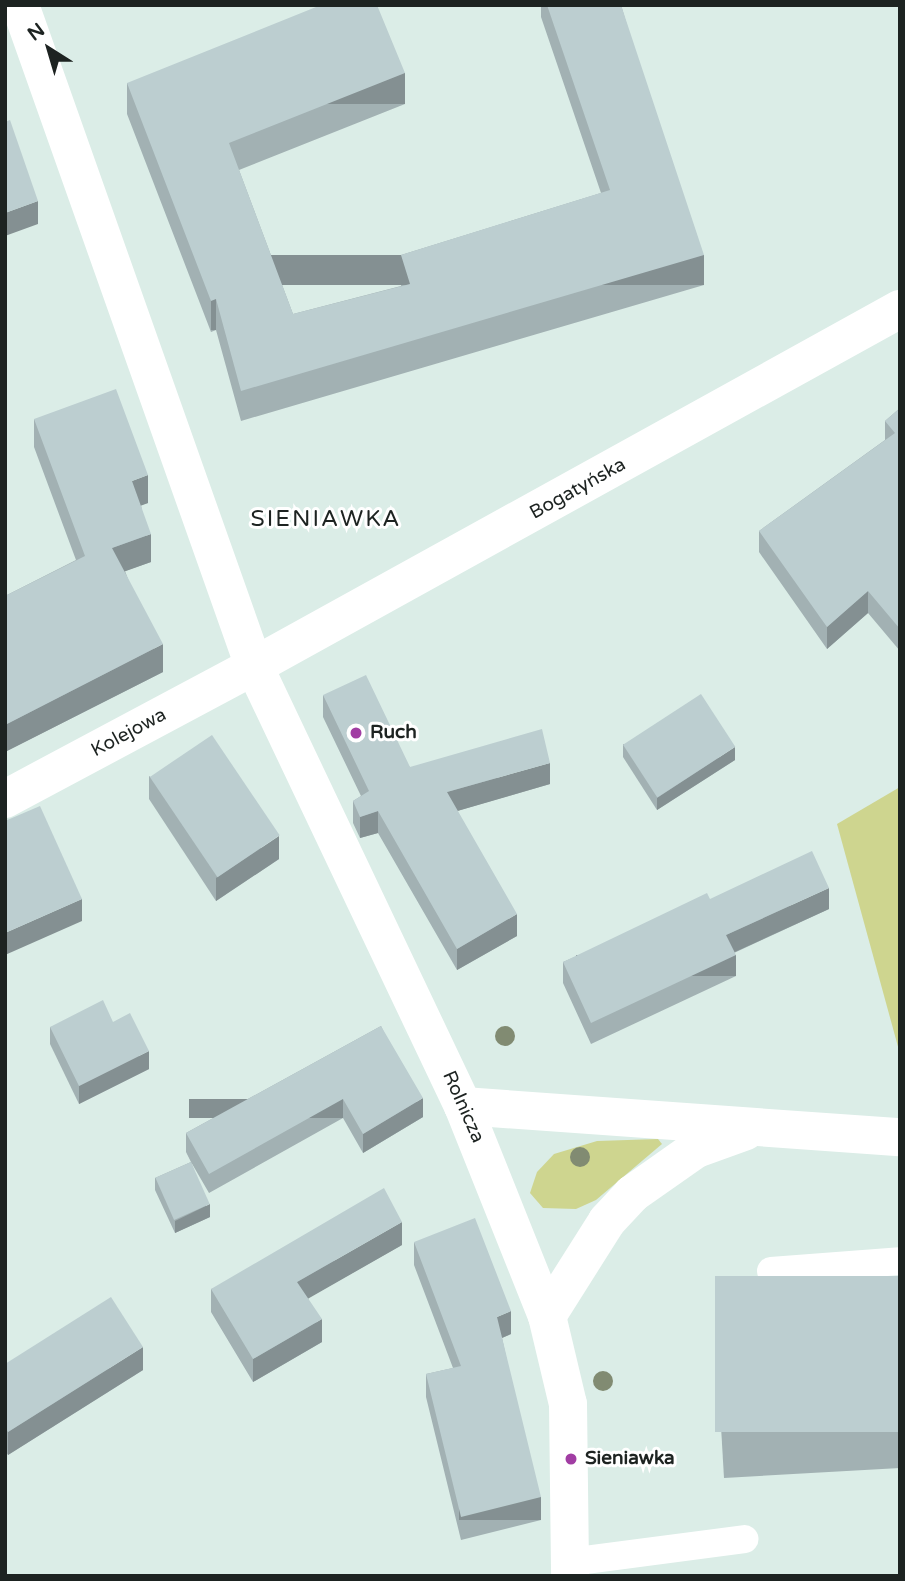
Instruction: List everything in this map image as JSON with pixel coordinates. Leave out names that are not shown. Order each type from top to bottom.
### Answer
[{"type":"street","name":"Rolnicza","points":[[18,21],[254,666],[463,1106],[547,1316],[568,1404],[570,1569]]},
{"type":"street","name":"Bogatyńska","points":[[254,666],[900,309]]},
{"type":"street","name":"Kolejowa","points":[[5,799],[254,666]]},
{"type":"street","points":[[463,1106],[762,1125],[900,1137]]},
{"type":"street","points":[[547,1316],[607,1221],[632,1194],[696,1149],[762,1125]]},
{"type":"lane","points":[[771,1271],[900,1261]]},
{"type":"lane","points":[[570,1569],[744,1539]]},
{"type":"green space","points":[[900,787],[900,1054],[837,824]]},
{"type":"green space","points":[[658,1139],[662,1144],[596,1200],[576,1209],[543,1208],[530,1193],[537,1172],[554,1154],[597,1141]]},
{"type":"building","points":[[321,5],[377,5],[405,73],[229,143],[293,314],[410,284],[401,255],[610,190],[547,5],[621,5],[704,255],[241,391],[216,299],[211,301],[127,83]]},
{"type":"building","points":[[10,120],[38,201],[5,213],[5,122]]},
{"type":"building","points":[[116,389],[148,475],[132,481],[151,534],[112,548],[163,644],[5,725],[5,596],[85,556],[34,419]]},
{"type":"building","points":[[900,408],[900,629],[868,591],[827,627],[759,531],[895,433],[885,421]]},
{"type":"building","points":[[366,675],[410,767],[542,729],[550,763],[447,792],[517,914],[457,949],[378,811],[360,817],[353,801],[369,791],[323,695]]},
{"type":"building","points":[[701,694],[735,747],[657,797],[623,745]]},
{"type":"building","points":[[212,735],[280,835],[217,877],[150,777]]},
{"type":"building","points":[[40,806],[82,899],[5,933],[5,821]]},
{"type":"building","points":[[812,851],[829,888],[726,935],[736,955],[591,1023],[563,962],[707,893],[710,899]]},
{"type":"building","points":[[103,1000],[113,1022],[130,1013],[149,1051],[79,1086],[50,1027]]},
{"type":"building","points":[[381,1026],[423,1098],[363,1134],[343,1099],[209,1174],[186,1133]]},
{"type":"building","points":[[191,1162],[210,1204],[174,1220],[155,1178]]},
{"type":"building","points":[[384,1188],[402,1222],[297,1282],[322,1319],[253,1359],[211,1289]]},
{"type":"building","points":[[475,1218],[511,1311],[497,1317],[541,1497],[461,1517],[426,1374],[461,1366],[414,1242]]},
{"type":"building","points":[[715,1276],[900,1276],[900,1432],[715,1432]]},
{"type":"building","points":[[111,1297],[143,1347],[8,1432],[5,1428],[5,1364]]},
{"type":"place","name":"Ruch","points":[[356,733]]},
{"type":"place","name":"Sieniawka","points":[[571,1459]]},
{"type":"district","name":"SIENIAWKA","points":[[326,519]]}]
